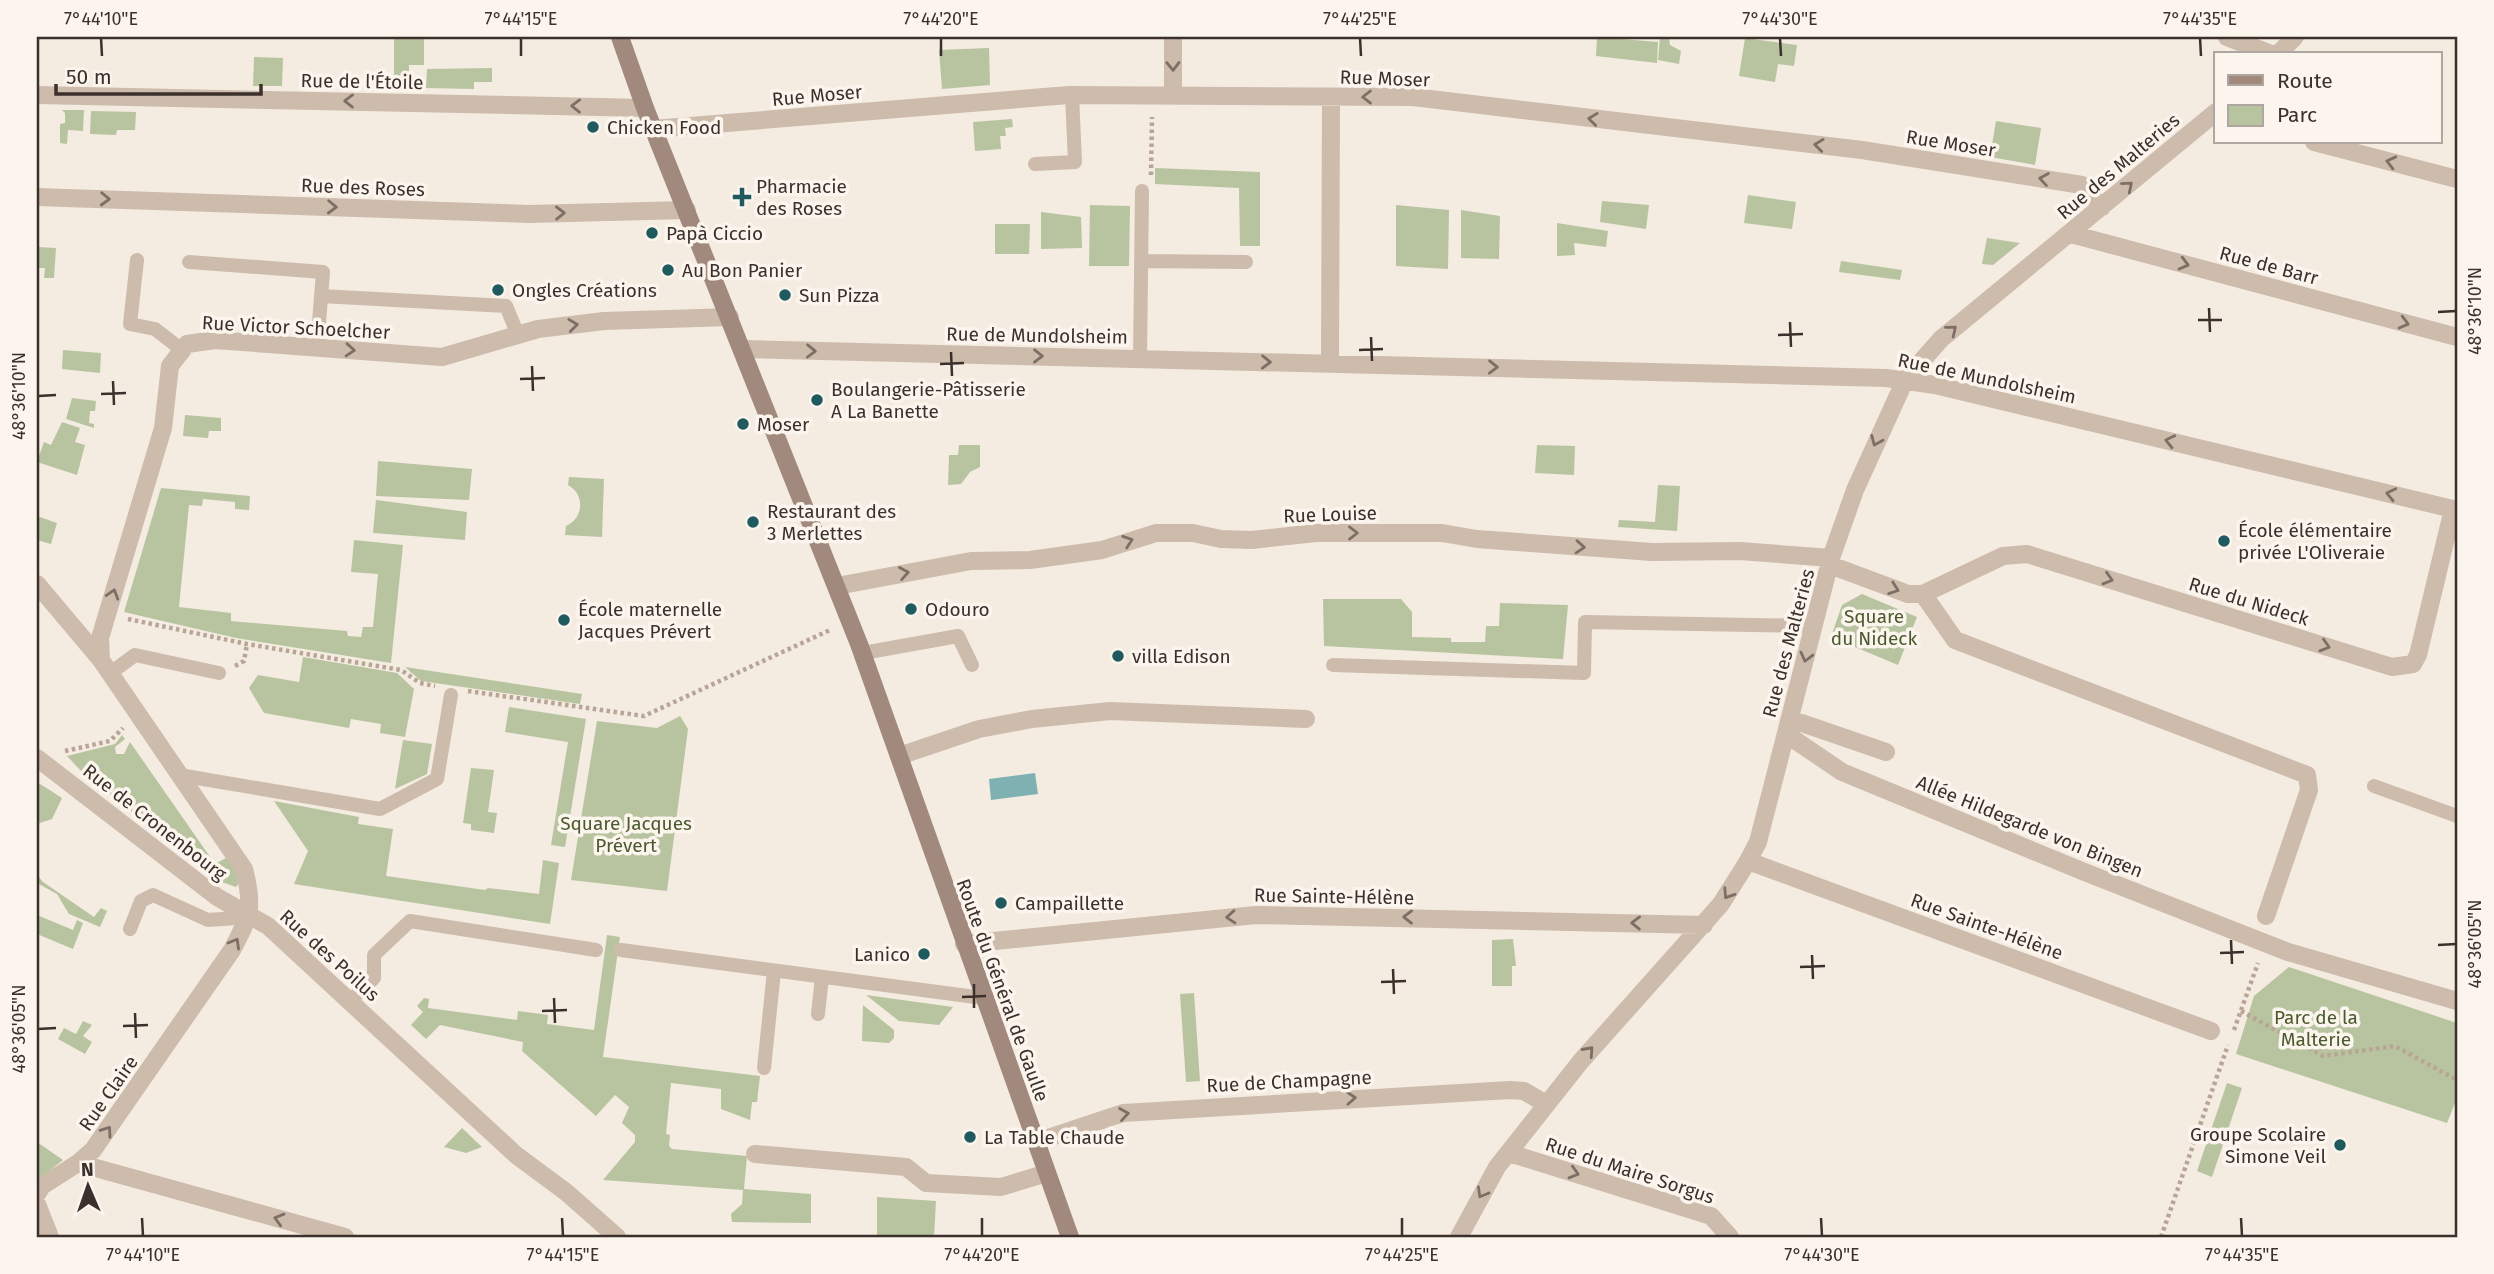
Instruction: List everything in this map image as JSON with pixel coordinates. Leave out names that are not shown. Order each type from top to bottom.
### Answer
[{"type":"main road","name":"Route du Général de Gaulle","points":[[620,37],[653,129],[863,653],[1070,1237]]},
{"type":"street","points":[[1172,37],[1173,95]]},
{"type":"street","points":[[2227,37],[2266,52]]},
{"type":"street","points":[[2280,52],[2295,37]]},
{"type":"street","name":"Rue de l'Étoile","points":[[37,95],[645,108]]},
{"type":"street","name":"Rue Moser","points":[[653,129],[1072,95],[1413,97],[1862,150],[2082,185],[2102,207]]},
{"type":"street","points":[[1330,363],[1331,97]]},
{"type":"street","name":"Rue des Malteries","points":[[1459,1237],[1484,1189],[1546,1104],[1626,1009],[1721,904],[1758,842],[1830,562],[1855,490],[1905,380],[1941,339],[2214,116]]},
{"type":"street","points":[[2322,144],[2457,179]]},
{"type":"street","name":"Rue des Roses","points":[[37,197],[529,214],[687,210]]},
{"type":"street","name":"Rue de Barr","points":[[2071,234],[2457,337]]},
{"type":"street","name":"Rue Victor Schoelcher","points":[[105,667],[98,649],[163,428],[170,366],[187,344],[215,340],[442,357],[538,329],[604,321],[730,317]]},
{"type":"street","name":"Rue de Mundolsheim","points":[[743,349],[1905,380],[2455,509]]},
{"type":"street","name":"Rue du Nideck","points":[[1923,594],[2003,556],[2027,554],[2392,667],[2403,667],[2413,664],[2417,655],[2455,509]]},
{"type":"street","name":"Rue Louise","points":[[837,586],[971,561],[1030,560],[1102,550],[1156,533],[1193,533],[1221,539],[1252,540],[1316,533],[1442,533],[1477,539],[1652,552],[1740,551],[1830,562]]},
{"type":"street","points":[[1830,562],[1908,594],[1923,594],[1955,640],[2307,775],[2309,790],[2266,916]]},
{"type":"street","name":"Rue des Poilus","points":[[37,584],[105,667],[244,869],[249,890],[250,917],[268,926],[516,1155],[576,1200],[617,1237]]},
{"type":"street","points":[[898,756],[979,729],[1110,710],[1306,719]]},
{"type":"street","points":[[1788,727],[1886,752]]},
{"type":"street","name":"Allée Hildegarde von Bingen","points":[[1788,727],[1842,772],[2070,866],[2266,942],[2457,1001]]},
{"type":"street","name":"Rue de Cronenbourg","points":[[43,761],[217,897],[250,917]]},
{"type":"street","name":"Rue Sainte-Hélène","points":[[1748,860],[2211,1031]]},
{"type":"street","name":"Rue Sainte-Hélène","points":[[964,944],[1191,919],[1256,915],[1704,925]]},
{"type":"street","name":"Rue Claire","points":[[37,1194],[42,1186],[93,1150],[232,950],[250,917]]},
{"type":"street","name":"Rue de Champagne","points":[[1036,1142],[1123,1113],[1215,1106],[1510,1090],[1524,1091],[1546,1104]]},
{"type":"street","name":"Rue du Maire Sorgus","points":[[1509,1153],[1711,1216],[1730,1237]]},
{"type":"street","points":[[755,1154],[906,1167],[926,1183],[1001,1187],[1047,1173]]},
{"type":"street","points":[[78,1163],[345,1237]]},
{"type":"street","points":[[37,1204],[50,1237]]},
{"type":"lane","points":[[1035,164],[1075,162],[1072,95]]},
{"type":"lane","points":[[1140,359],[1142,191]]},
{"type":"lane","points":[[137,260],[130,324],[155,329],[182,350]]},
{"type":"lane","points":[[1141,261],[1246,262]]},
{"type":"lane","points":[[189,262],[323,272],[317,348]]},
{"type":"lane","points":[[321,296],[506,306],[518,335]]},
{"type":"lane","points":[[1333,665],[1584,673],[1585,622],[1814,626]]},
{"type":"lane","points":[[863,653],[958,636],[972,665]]},
{"type":"lane","points":[[105,667],[135,655],[219,673]]},
{"type":"lane","points":[[179,775],[380,808],[438,779],[447,691]]},
{"type":"lane","points":[[2374,786],[2457,816]]},
{"type":"lane","points":[[130,929],[141,901],[153,895],[208,920],[250,917]]},
{"type":"lane","points":[[350,1001],[374,978],[374,956],[410,921],[596,950]]},
{"type":"lane","points":[[621,950],[984,998]]},
{"type":"lane","points":[[764,1068],[774,971]]},
{"type":"lane","points":[[818,1014],[822,977]]},
{"type":"path","points":[[1140,96],[1140,113],[1152,113],[1151,186],[1142,191]]},
{"type":"path","points":[[107,614],[247,645],[401,670],[420,683],[447,691]]},
{"type":"path","points":[[466,690],[643,716],[850,620]]},
{"type":"path","points":[[43,761],[65,751],[110,741],[123,728],[145,727]]},
{"type":"path","points":[[2161,1237],[2266,942]]},
{"type":"path","points":[[2241,1011],[2323,1056],[2395,1046],[2457,1080]]},
{"type":"green space","points":[[394,37],[424,37],[424,65],[409,65],[409,87],[394,87]]},
{"type":"green space","points":[[1597,37],[1658,42],[1657,63],[1596,56]]},
{"type":"green space","points":[[1660,37],[1669,37],[1670,45],[1681,51],[1679,64],[1658,60]]},
{"type":"green space","points":[[1745,38],[1797,45],[1794,66],[1778,64],[1775,82],[1739,76]]},
{"type":"green space","points":[[989,48],[990,85],[942,89],[939,50]]},
{"type":"green space","points":[[254,57],[283,58],[282,86],[253,86]]},
{"type":"green space","points":[[492,68],[492,82],[474,82],[474,89],[426,88],[427,69]]},
{"type":"green space","points":[[62,110],[84,110],[83,131],[68,130],[67,144],[60,143],[60,124],[65,123],[65,113]]},
{"type":"green space","points":[[91,111],[136,112],[135,130],[117,130],[116,135],[90,134]]},
{"type":"green space","points":[[1012,119],[1013,127],[1005,128],[1006,136],[1000,136],[1001,149],[975,151],[973,122]]},
{"type":"green space","points":[[1996,121],[2041,128],[2035,165],[1990,157]]},
{"type":"green space","points":[[1155,168],[1260,172],[1260,246],[1240,246],[1239,188],[1155,184]]},
{"type":"green space","points":[[1748,195],[1796,202],[1792,229],[1744,223]]},
{"type":"green space","points":[[1602,201],[1649,205],[1646,229],[1600,222]]},
{"type":"green space","points":[[1090,205],[1130,206],[1129,266],[1089,266]]},
{"type":"green space","points":[[1396,205],[1449,210],[1448,269],[1396,266]]},
{"type":"green space","points":[[1461,210],[1500,216],[1499,259],[1461,258]]},
{"type":"green space","points":[[1041,212],[1081,217],[1082,248],[1041,249]]},
{"type":"green space","points":[[1557,223],[1608,231],[1606,247],[1574,243],[1575,255],[1557,256]]},
{"type":"green space","points":[[995,224],[1030,224],[1029,254],[995,254]]},
{"type":"green space","points":[[1987,238],[2020,243],[1993,265],[1982,264]]},
{"type":"green space","points":[[37,247],[56,248],[54,278],[44,278],[45,268],[37,268]]},
{"type":"green space","points":[[1841,261],[1902,270],[1900,280],[1839,272]]},
{"type":"green space","points":[[63,350],[101,353],[100,373],[62,369]]},
{"type":"green space","points":[[72,398],[96,401],[95,411],[90,411],[89,423],[94,424],[94,428],[66,419]]},
{"type":"green space","points":[[185,415],[221,418],[221,431],[209,431],[208,438],[183,436]]},
{"type":"green space","points":[[62,422],[80,428],[75,442],[85,445],[77,475],[37,462],[44,442],[51,445]]},
{"type":"green space","points":[[959,445],[980,445],[980,467],[970,472],[961,484],[948,485],[949,455],[958,455]]},
{"type":"green space","points":[[1537,445],[1575,446],[1574,475],[1535,473]]},
{"type":"green space","points":[[378,461],[472,469],[469,500],[376,496]]},
{"type":"green space","points":[[569,477],[604,479],[602,537],[565,535],[566,526],[576,518],[580,507],[578,495],[568,485]]},
{"type":"green space","points":[[1658,485],[1680,486],[1677,531],[1618,527],[1619,520],[1655,522]]},
{"type":"green space","points":[[161,488],[250,496],[249,510],[235,509],[235,502],[203,499],[202,506],[189,505],[179,607],[231,613],[231,621],[347,631],[348,636],[361,637],[363,627],[373,627],[378,574],[351,572],[354,540],[403,545],[391,663],[236,638],[124,612]]},
{"type":"green space","points":[[376,500],[467,512],[465,540],[373,533]]},
{"type":"green space","points":[[37,516],[57,523],[51,544],[37,540]]},
{"type":"green space","name":"Square du Nideck","points":[[1862,594],[1917,617],[1898,665],[1831,637],[1842,605]]},
{"type":"green space","points":[[1323,599],[1401,599],[1412,612],[1412,637],[1451,638],[1451,642],[1485,642],[1486,626],[1499,626],[1500,603],[1568,605],[1563,659],[1324,646]]},
{"type":"green space","points":[[303,657],[397,673],[414,689],[405,737],[380,733],[381,724],[351,719],[349,728],[264,713],[249,688],[258,675],[299,682]]},
{"type":"green space","points":[[405,667],[582,694],[580,704],[421,681]]},
{"type":"green space","points":[[509,707],[586,719],[565,847],[551,845],[568,742],[505,732]]},
{"type":"green space","name":"Square Jacques Prévert","points":[[680,716],[688,729],[667,891],[571,880],[597,721],[657,728]]},
{"type":"green space","points":[[122,735],[125,739],[115,747],[116,754],[124,754],[130,742],[215,864],[226,858],[235,869],[239,883],[236,887],[219,881],[84,774],[67,756],[115,744]]},
{"type":"green space","points":[[403,740],[432,744],[427,774],[395,789]]},
{"type":"green space","points":[[471,768],[494,770],[488,812],[497,813],[494,833],[471,830],[471,824],[463,823]]},
{"type":"green space","points":[[37,782],[62,798],[52,819],[37,824]]},
{"type":"green space","points":[[274,801],[359,817],[358,824],[393,829],[386,876],[485,890],[488,888],[539,894],[543,860],[559,863],[550,924],[294,884],[308,851]]},
{"type":"green space","points":[[37,875],[94,917],[101,908],[107,911],[100,927],[69,914],[57,894],[37,883]]},
{"type":"green space","points":[[37,915],[73,930],[77,920],[83,923],[73,949],[37,934]]},
{"type":"green space","points":[[607,935],[620,937],[603,1057],[760,1076],[757,1102],[752,1102],[750,1120],[721,1109],[721,1089],[671,1083],[666,1134],[670,1135],[669,1146],[672,1149],[747,1156],[744,1189],[811,1194],[811,1223],[732,1222],[731,1214],[742,1204],[743,1190],[603,1180],[635,1142],[635,1135],[622,1123],[629,1107],[615,1095],[596,1116],[522,1051],[523,1042],[440,1025],[426,1039],[411,1025],[423,1012],[417,1006],[424,998],[429,999],[428,1008],[517,1020],[518,1011],[548,1015],[547,1024],[594,1030]]},
{"type":"green space","points":[[1513,939],[1516,966],[1512,966],[1512,986],[1492,986],[1492,940]]},
{"type":"green space","name":"Parc de la Malterie","points":[[2289,967],[2457,1023],[2457,1098],[2447,1123],[2236,1054],[2254,996]]},
{"type":"green space","points":[[1194,993],[1200,1081],[1186,1082],[1180,994]]},
{"type":"green space","points":[[866,995],[953,1007],[939,1025],[899,1021]]},
{"type":"green space","points":[[863,1005],[894,1030],[894,1038],[889,1043],[862,1041]]},
{"type":"green space","points":[[83,1021],[92,1025],[83,1036],[92,1042],[85,1054],[58,1039],[64,1028],[76,1034]]},
{"type":"green space","points":[[2227,1083],[2242,1088],[2212,1177],[2197,1171]]},
{"type":"green space","points":[[462,1128],[482,1147],[466,1153],[444,1147]]},
{"type":"green space","points":[[37,1142],[63,1160],[37,1181]]},
{"type":"green space","points":[[877,1197],[936,1201],[934,1237],[877,1237]]},
{"type":"water","points":[[1035,773],[1038,794],[991,800],[989,779]]},
{"type":"place","name":"Chicken Food","points":[[593,127]]},
{"type":"place","name":"Pharmacie des Roses","points":[[742,197]]},
{"type":"place","name":"Papà Ciccio","points":[[652,233]]},
{"type":"place","name":"Au Bon Panier","points":[[668,270]]},
{"type":"place","name":"Ongles Créations","points":[[498,290]]},
{"type":"place","name":"Sun Pizza","points":[[785,295]]},
{"type":"place","name":"Boulangerie-Pâtisserie A La Banette","points":[[817,400]]},
{"type":"place","name":"Moser","points":[[743,424]]},
{"type":"place","name":"Restaurant des 3 Merlettes","points":[[753,522]]},
{"type":"place","name":"École élémentaire privée L'Oliveraie","points":[[2224,541]]},
{"type":"place","name":"Odouro","points":[[911,609]]},
{"type":"place","name":"École maternelle Jacques Prévert","points":[[564,620]]},
{"type":"place","name":"villa Edison","points":[[1118,656]]},
{"type":"place","name":"Campaillette","points":[[1001,903]]},
{"type":"place","name":"Lanico","points":[[924,954]]},
{"type":"place","name":"La Table Chaude","points":[[970,1137]]},
{"type":"place","name":"Groupe Scolaire Simone Veil","points":[[2340,1145]]}]
